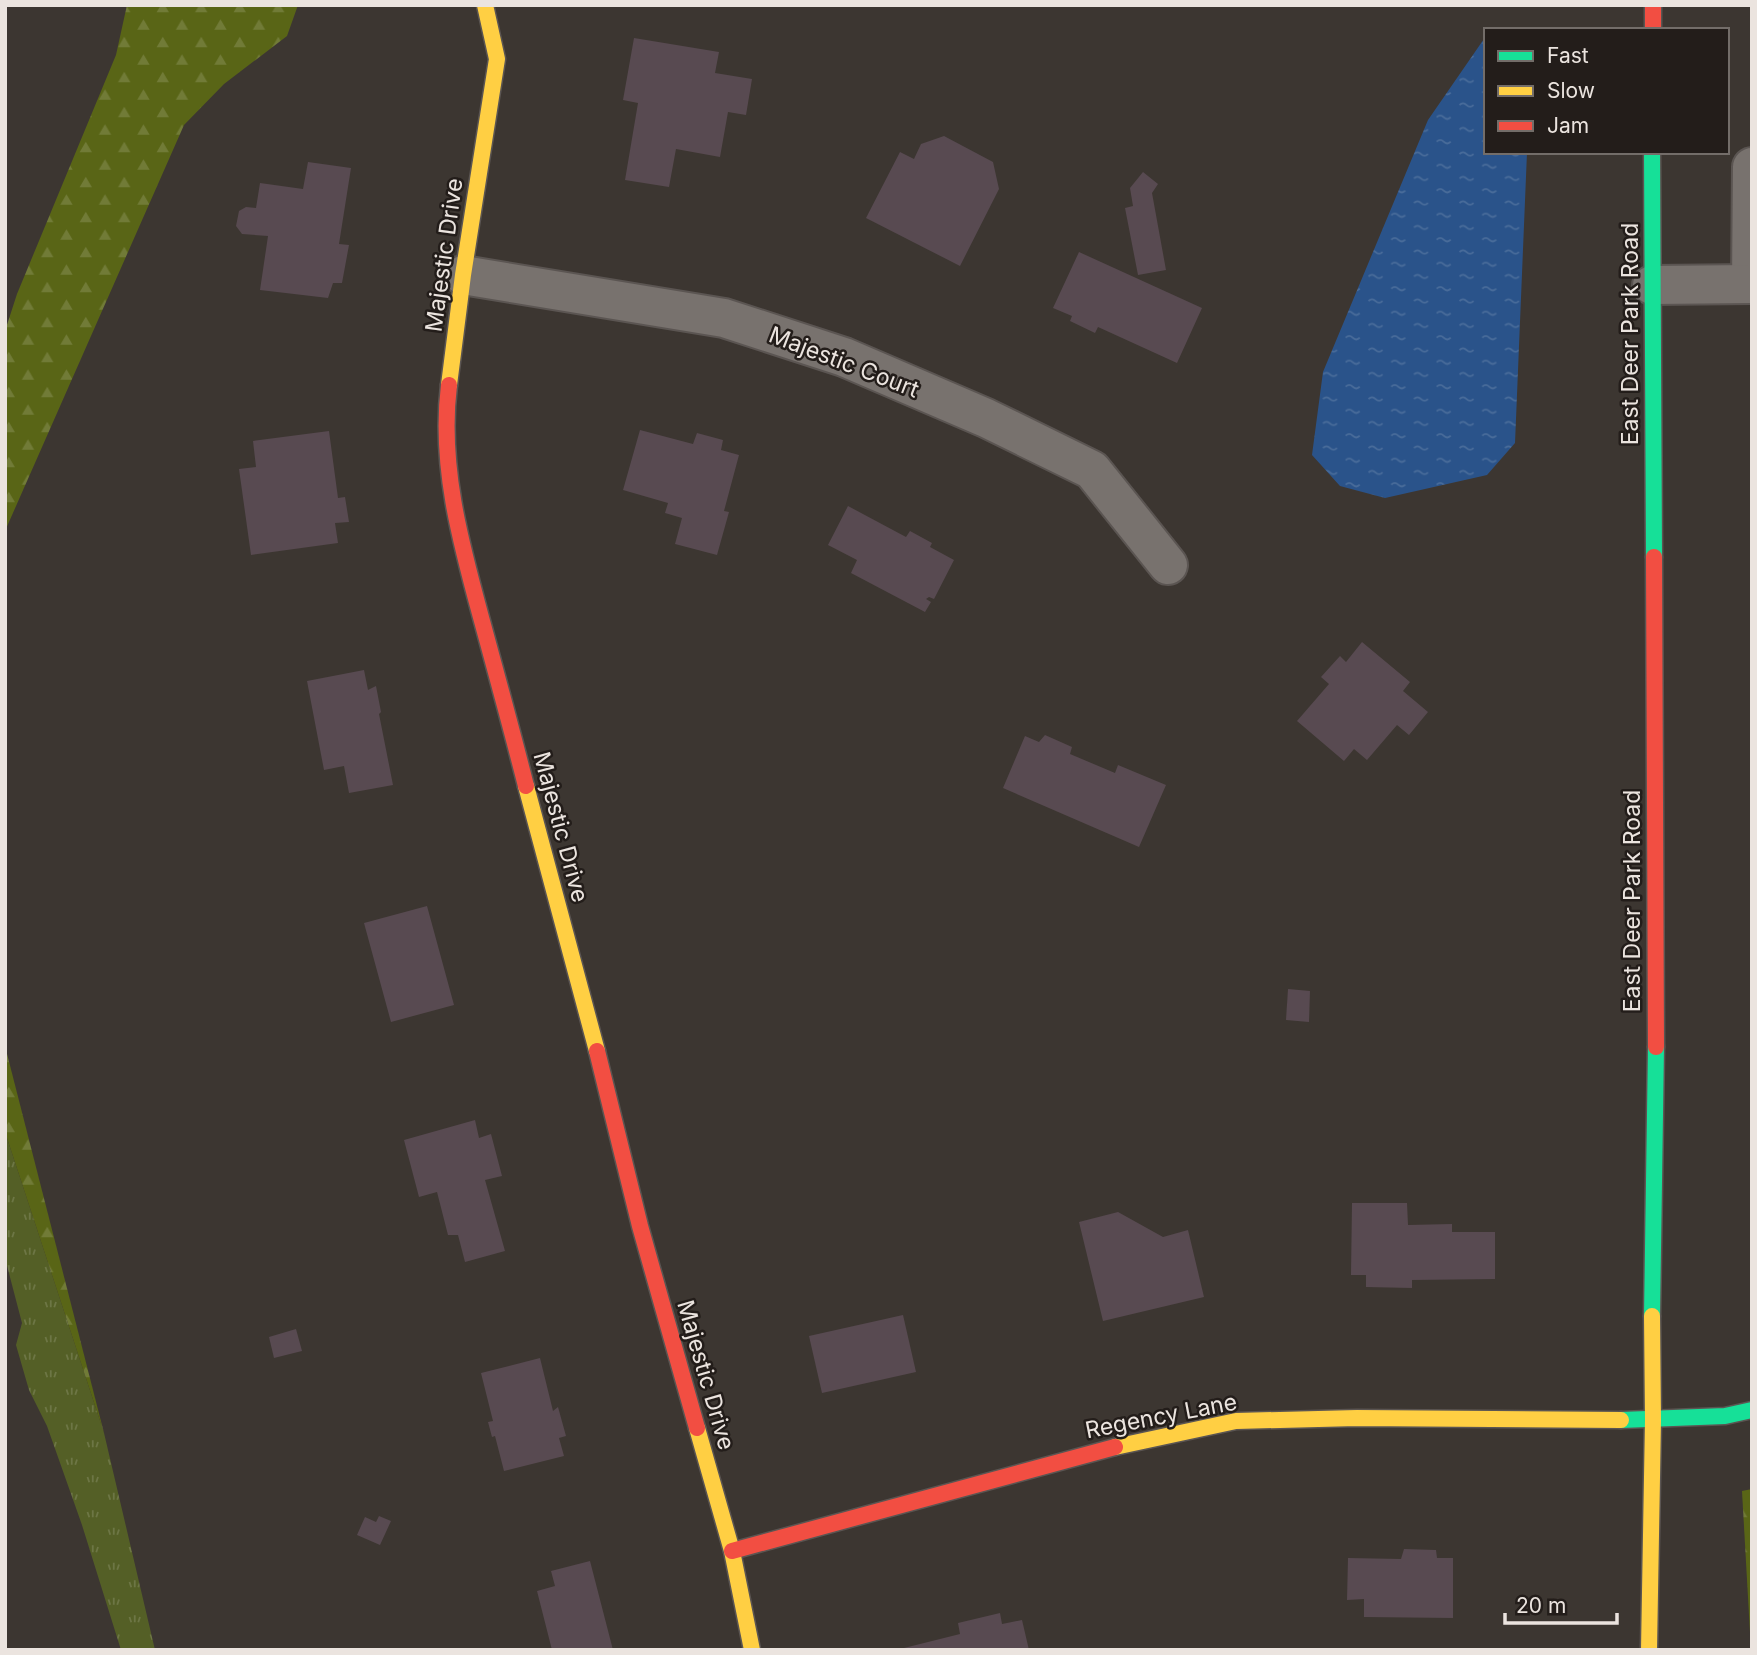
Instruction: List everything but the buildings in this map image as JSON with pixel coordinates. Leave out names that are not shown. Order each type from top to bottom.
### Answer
[{"type":"street","name":"Majestic Drive","points":[[485,5],[497,59],[463,275],[447,402],[448,475],[465,558],[580,987],[640,1226],[733,1551],[752,1650]]},
{"type":"street","points":[[1653,5],[1653,28]]},
{"type":"street","name":"East Deer Park Road","points":[[1649,1650],[1656,1098],[1652,154]]},
{"type":"street","points":[[1652,285],[1751,284],[1752,167]]},
{"type":"street","name":"Majestic Court","points":[[463,275],[724,318],[845,357],[986,418],[1093,470],[1168,565]]},
{"type":"street","name":"Regency Lane","points":[[733,1551],[1098,1450],[1236,1421],[1357,1418],[1653,1420],[1725,1416],[1752,1410]]},
{"type":"green space","points":[[127,5],[298,5],[287,36],[224,84],[184,125],[5,531],[5,331],[17,294],[116,55]]},
{"type":"green space","points":[[5,1046],[104,1433],[5,1132]]},
{"type":"green space","points":[[5,1132],[104,1433],[155,1650],[121,1650],[82,1525],[47,1426],[29,1390],[16,1345],[22,1323],[5,1258]]},
{"type":"green space","points":[[1752,1489],[1752,1650],[1751,1650],[1742,1491]]},
{"type":"water","points":[[1484,39],[1484,154],[1527,154],[1515,443],[1487,475],[1385,498],[1340,486],[1312,455],[1323,372],[1428,120]]},
{"type":"traffic: fast","points":[[1652,154],[1654,557]]},
{"type":"traffic: fast","points":[[1652,1316],[1656,1047]]},
{"type":"traffic: fast","points":[[1621,1420],[1725,1416],[1752,1410]]},
{"type":"traffic: slow","points":[[449,385],[463,275],[497,59],[485,5]]},
{"type":"traffic: slow","points":[[526,786],[597,1051]]},
{"type":"traffic: slow","points":[[1649,1650],[1652,1316]]},
{"type":"traffic: slow","points":[[1115,1447],[1236,1421],[1357,1418],[1621,1420]]},
{"type":"traffic: slow","points":[[697,1428],[732,1551],[752,1650]]},
{"type":"traffic: jam","points":[[1653,5],[1653,28]]},
{"type":"traffic: jam","points":[[449,385],[447,445],[454,504],[526,786]]},
{"type":"traffic: jam","points":[[1654,557],[1656,1047]]},
{"type":"traffic: jam","points":[[597,1051],[640,1226],[697,1428]]},
{"type":"traffic: jam","points":[[732,1551],[1115,1447]]}]
